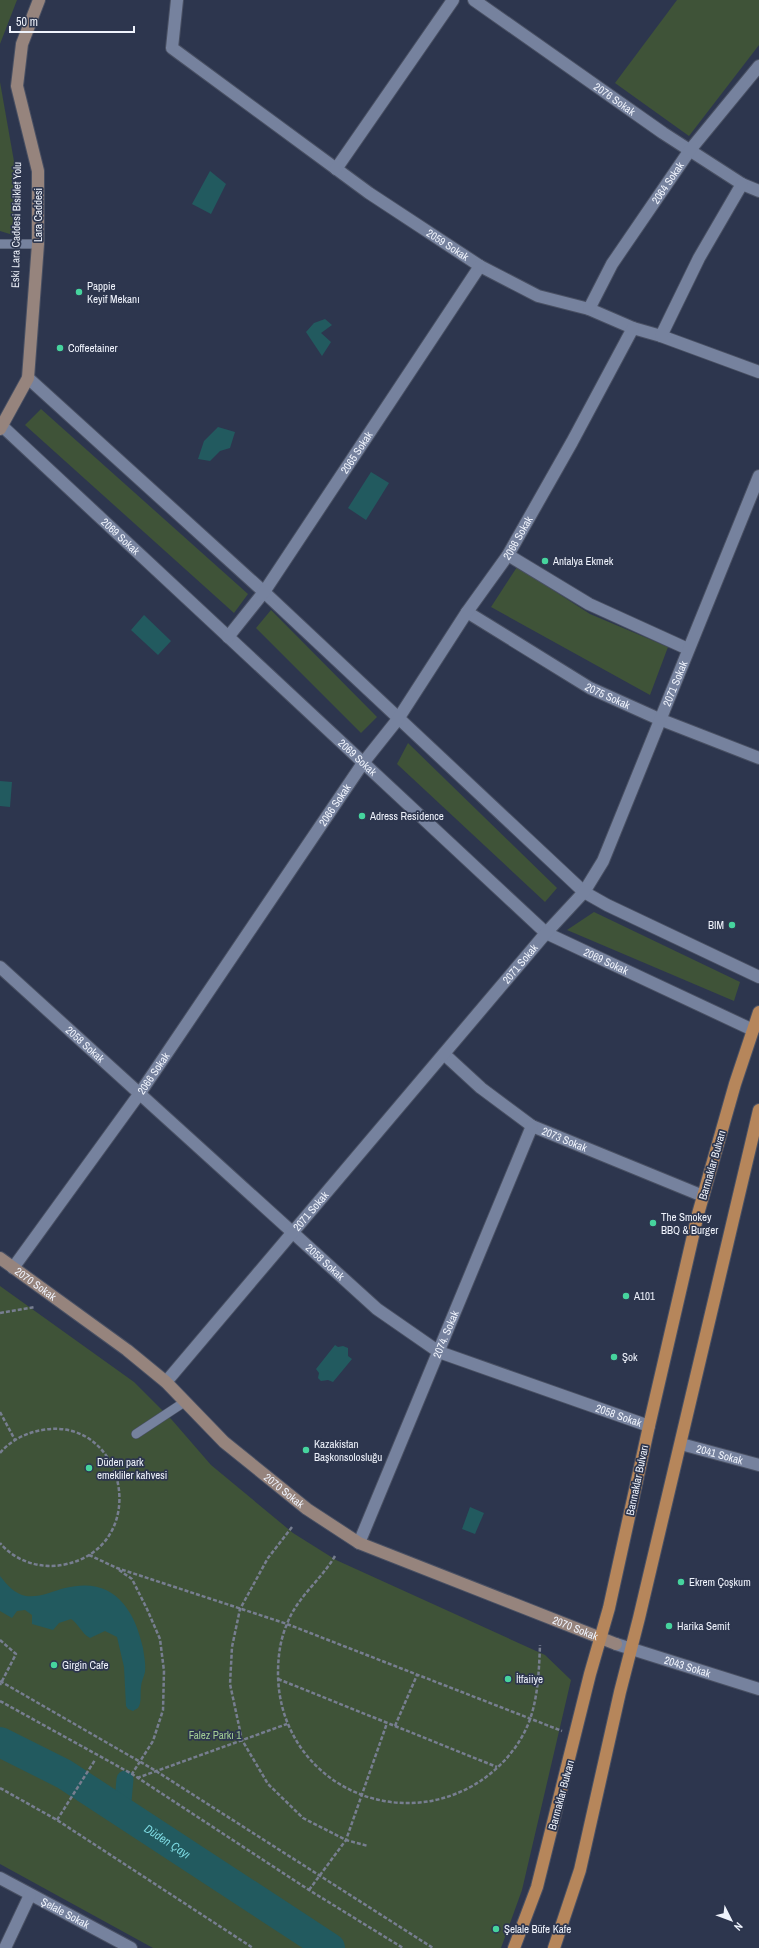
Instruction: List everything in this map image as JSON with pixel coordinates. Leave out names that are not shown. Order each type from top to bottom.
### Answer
[{"type":"main road","name":"Barınaklar Bulvarı","points":[[514,1948],[537,1887],[600,1638],[609,1608],[649,1426],[703,1196],[759,1012]]},
{"type":"main road","points":[[554,1948],[580,1870],[618,1699],[681,1444],[759,1110]]},
{"type":"street","name":"Lara Caddesi","points":[[1,428],[28,378],[38,244],[38,171],[17,86],[22,44],[39,0]]},
{"type":"street","name":"2059 Sokak","points":[[177,0],[172,48],[369,193],[480,266],[538,296],[589,309],[633,328],[661,336],[759,372]]},
{"type":"street","points":[[336,169],[453,0]]},
{"type":"street","name":"2076 Sokak","points":[[474,0],[663,133],[742,184],[759,191]]},
{"type":"street","name":"2064 Sokak","points":[[589,309],[612,264],[690,150],[759,66]]},
{"type":"street","points":[[661,336],[699,258],[742,184]]},
{"type":"street","name":"2065 Sokak","points":[[228,637],[264,592],[480,266]]},
{"type":"street","name":"2066 Sokak","points":[[12,1268],[140,1093],[363,762],[398,719],[467,612],[508,555],[572,442],[633,328]]},
{"type":"street","points":[[28,378],[264,592],[584,892],[607,905],[759,977]]},
{"type":"street","name":"2069 Sokak","points":[[1,428],[546,933],[753,1030]]},
{"type":"street","name":"2071 Sokak","points":[[166,1382],[546,933],[584,892],[603,861],[659,719],[759,476]]},
{"type":"street","points":[[508,555],[588,604],[688,649]]},
{"type":"street","name":"2075 Sokak","points":[[467,612],[590,688],[659,719],[759,758]]},
{"type":"street","name":"2058 Sokak","points":[[0,967],[377,1309],[439,1352],[649,1426]]},
{"type":"street","name":"2073 Sokak","points":[[444,1054],[481,1088],[532,1126],[703,1196]]},
{"type":"street","name":"2074. Sokak","points":[[359,1544],[532,1126]]},
{"type":"street","name":"2070 Sokak","points":[[0,1258],[127,1350],[166,1382],[224,1442],[307,1509],[359,1544],[616,1644]]},
{"type":"street","name":"2041 Sokak","points":[[681,1444],[759,1465]]},
{"type":"street","name":"2043 Sokak","points":[[616,1644],[759,1690]]},
{"type":"street","name":"Şelale Sokak","points":[[0,1878],[131,1948]]},
{"type":"street","points":[[5,1948],[30,1895]]},
{"type":"lane","points":[[0,244],[38,244]]},
{"type":"lane","points":[[136,1434],[186,1401]]},
{"type":"path","points":[[0,1313],[35,1307]]},
{"type":"path","points":[[0,1412],[15,1440]]},
{"type":"path","points":[[0,1452],[15,1440],[31,1432],[49,1429],[67,1430],[84,1436],[98,1447],[110,1460],[118,1477],[121,1494],[119,1512],[109,1536],[90,1555],[72,1564],[55,1567],[37,1565],[20,1559],[5,1549],[0,1543]]},
{"type":"path","points":[[292,1527],[268,1558],[240,1609],[232,1647],[230,1684],[242,1740],[268,1784],[303,1818],[346,1840],[368,1846]]},
{"type":"path","points":[[90,1555],[117,1568],[287,1624],[576,1736]]},
{"type":"path","points":[[335,1556],[327,1569],[304,1594],[287,1624],[278,1657],[278,1691],[287,1724],[304,1754],[328,1778],[362,1796],[391,1803],[425,1803],[458,1794],[488,1777],[512,1752],[530,1719],[538,1689],[540,1645]]},
{"type":"path","points":[[117,1568],[132,1579],[147,1608],[160,1639],[164,1671],[163,1710],[153,1742],[132,1774]]},
{"type":"path","points":[[0,1640],[16,1654],[1,1682],[140,1761],[433,1948]]},
{"type":"path","points":[[395,1726],[417,1675]]},
{"type":"path","points":[[278,1679],[497,1767]]},
{"type":"path","points":[[0,1701],[132,1774],[309,1890],[403,1948]]},
{"type":"path","points":[[309,1890],[346,1840],[387,1723]]},
{"type":"path","points":[[137,1778],[287,1724]]},
{"type":"path","points":[[57,1820],[95,1760]]},
{"type":"path","points":[[0,1788],[57,1820],[254,1948]]},
{"type":"green space","points":[[0,0],[17,0],[0,44]]},
{"type":"green space","points":[[677,0],[759,0],[759,45],[689,136],[615,83]]},
{"type":"green space","points":[[0,82],[15,167],[13,235],[0,231]]},
{"type":"green space","points":[[41,409],[248,594],[234,613],[25,425]]},
{"type":"green space","points":[[517,567],[590,614],[668,647],[650,695],[491,607]]},
{"type":"green space","points":[[271,610],[377,717],[361,733],[256,628]]},
{"type":"green space","points":[[408,743],[557,888],[545,902],[397,764]]},
{"type":"green space","points":[[594,912],[740,982],[734,1001],[567,930]]},
{"type":"green space","name":"Falez Parkı 1","points":[[0,1286],[134,1382],[172,1420],[211,1465],[293,1533],[336,1560],[545,1655],[571,1680],[522,1890],[501,1948],[153,1948],[0,1864]]},
{"type":"shaded area","points":[[210,171],[226,184],[211,214],[192,204]]},
{"type":"shaded area","points":[[325,319],[332,325],[321,333],[331,342],[322,356],[306,332],[314,323]]},
{"type":"shaded area","points":[[218,427],[235,432],[230,448],[220,451],[210,461],[198,459],[204,441]]},
{"type":"shaded area","points":[[371,472],[389,483],[366,520],[348,508]]},
{"type":"shaded area","points":[[144,615],[171,641],[158,655],[131,630]]},
{"type":"shaded area","points":[[0,781],[12,782],[10,807],[0,806]]},
{"type":"shaded area","points":[[335,1345],[338,1347],[343,1346],[348,1348],[348,1356],[352,1359],[333,1382],[328,1380],[321,1381],[318,1378],[319,1373],[316,1369]]},
{"type":"shaded area","points":[[470,1507],[484,1513],[475,1534],[462,1529]]},
{"type":"shaded area","points":[[0,1576],[8,1586],[26,1596],[41,1595],[81,1585],[96,1587],[108,1591],[118,1598],[127,1608],[134,1620],[143,1648],[145,1674],[141,1685],[138,1708],[133,1711],[128,1709],[126,1706],[124,1667],[117,1637],[105,1631],[90,1638],[84,1634],[71,1619],[59,1623],[53,1630],[32,1624],[32,1615],[25,1610],[17,1611],[12,1618],[0,1611]]},
{"type":"waterway","name":"Düden Çayı","points":[[0,1742],[64,1774],[330,1948]]},
{"type":"waterway","points":[[122,1812],[125,1779]]},
{"type":"place","name":"Pappie Keyif Mekanı","points":[[79,292]]},
{"type":"place","name":"Coffeetainer","points":[[60,348]]},
{"type":"place","name":"Antalya Ekmek","points":[[545,561]]},
{"type":"place","name":"Adress Residence","points":[[362,816]]},
{"type":"place","name":"BIM","points":[[732,925]]},
{"type":"place","name":"The Smokey BBQ & Burger","points":[[653,1223]]},
{"type":"place","name":"A101","points":[[626,1296]]},
{"type":"place","name":"Şok","points":[[614,1357]]},
{"type":"place","name":"Kazakistan Başkonsolosluğu","points":[[306,1450]]},
{"type":"place","name":"Düden park emekliler kahvesi","points":[[89,1468]]},
{"type":"place","name":"Ekrem Çoşkum","points":[[681,1582]]},
{"type":"place","name":"Harika Semit","points":[[669,1626]]},
{"type":"place","name":"Girgin Cafe","points":[[54,1665]]},
{"type":"place","name":"İtfaiiye","points":[[508,1679]]},
{"type":"place","name":"Şelale Büfe Kafe","points":[[496,1929]]}]
